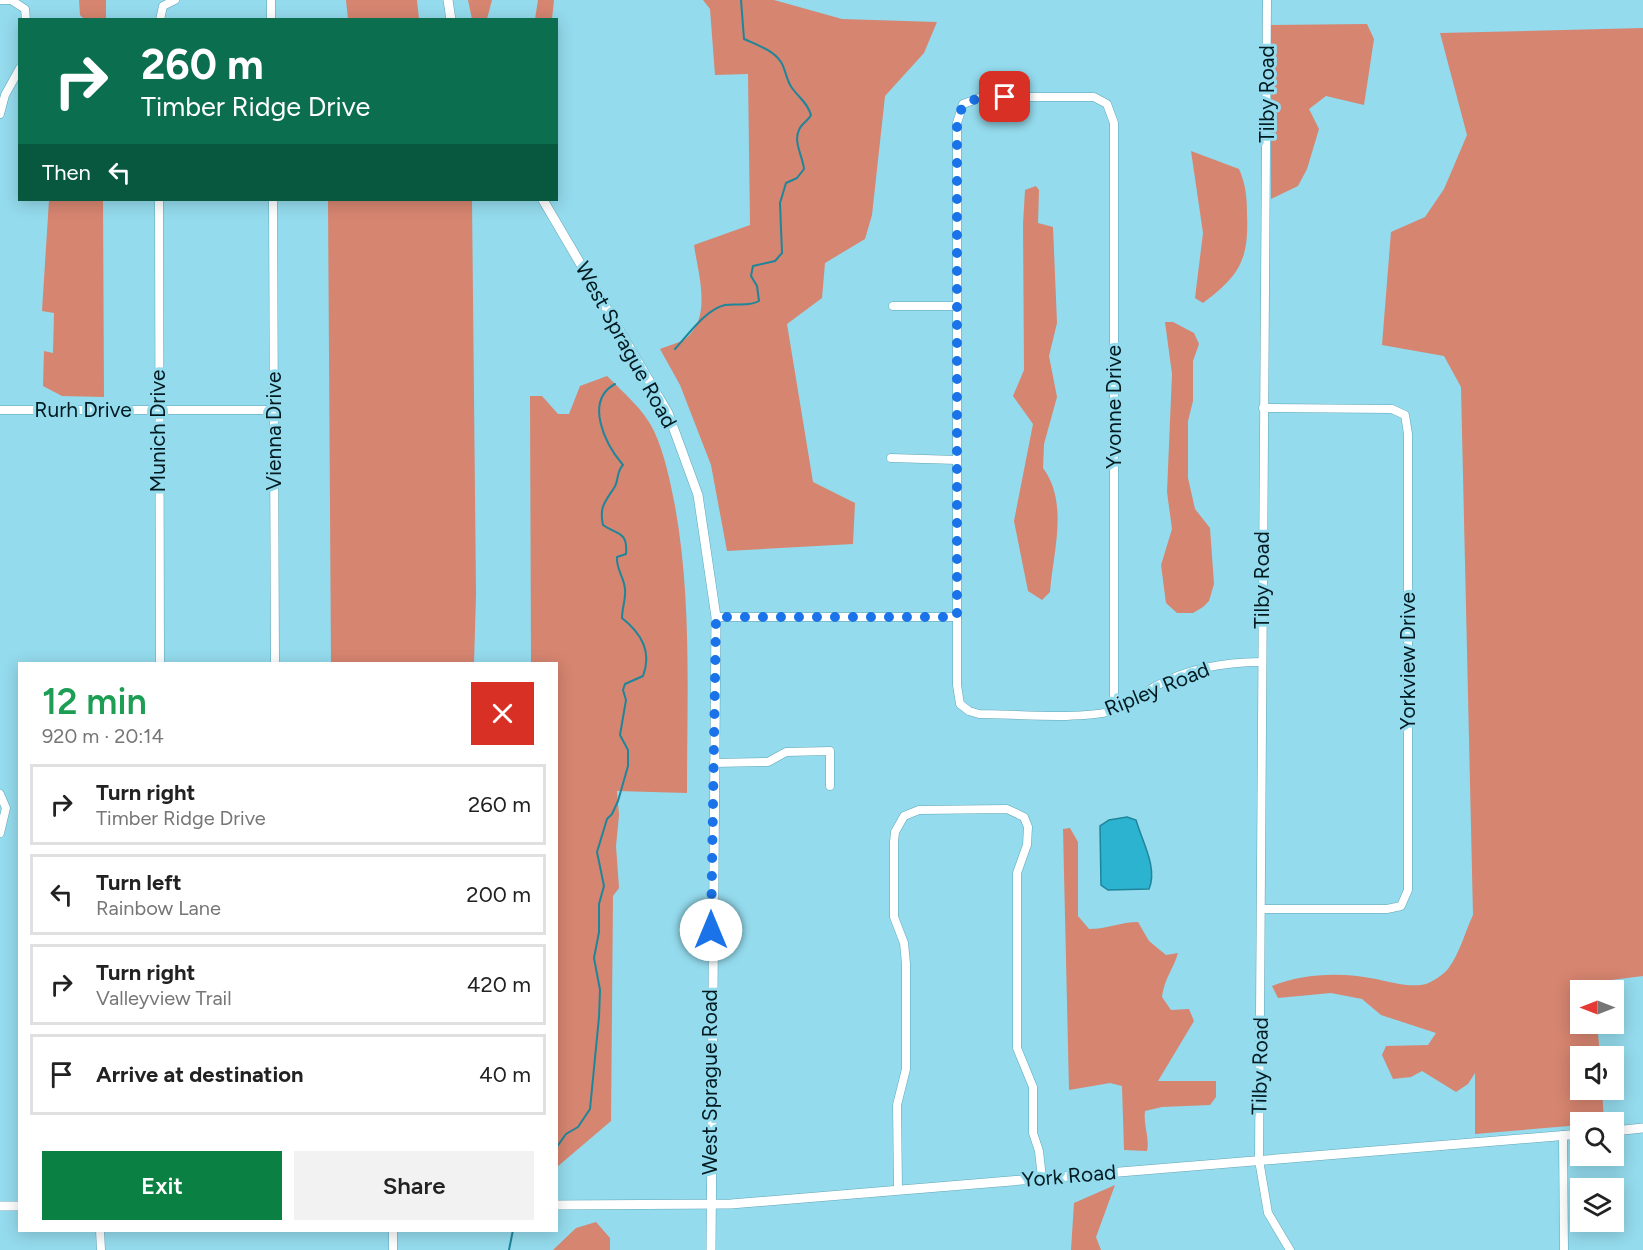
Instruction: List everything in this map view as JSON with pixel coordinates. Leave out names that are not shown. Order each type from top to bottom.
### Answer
[{"type":"street","points":[[0,0],[11,0],[25,9],[26,18]]},
{"type":"street","points":[[160,18],[163,6],[175,0]]},
{"type":"street","points":[[271,0],[272,18]]},
{"type":"street","points":[[448,0],[451,18]]},
{"type":"street","name":"Tilby Road","points":[[1267,0],[1259,1160],[1268,1213],[1290,1250]]},
{"type":"street","points":[[0,114],[5,95],[18,72]]},
{"type":"street","name":"Yvonne Drive","points":[[957,306],[957,123],[963,104],[982,97],[1095,97],[1107,104],[1114,123],[1114,711]]},
{"type":"street","name":"Munich Drive","points":[[159,201],[160,662]]},
{"type":"street","name":"Vienna Drive","points":[[273,201],[275,662]]},
{"type":"street","name":"West Sprague Road","points":[[544,201],[668,413],[698,495],[716,617],[711,1250]]},
{"type":"street","points":[[716,617],[957,617],[957,306],[893,306]]},
{"type":"street","name":"Yorkview Drive","points":[[1262,909],[1387,909],[1401,906],[1408,890],[1408,434],[1405,415],[1392,409],[1263,408]]},
{"type":"street","name":"Rurh Drive","points":[[0,410],[274,410]]},
{"type":"street","points":[[891,458],[957,460]]},
{"type":"street","name":"Ripley Road","points":[[957,617],[957,685],[960,704],[969,711],[979,714],[1095,714],[1114,711],[1158,685],[1190,672],[1229,662],[1262,662]]},
{"type":"street","points":[[714,763],[768,762],[786,752],[830,751],[830,786]]},
{"type":"street","points":[[0,794],[6,808],[0,833]]},
{"type":"street","points":[[898,1190],[897,1105],[906,1069],[906,964],[904,943],[894,917],[894,842],[895,832],[904,816],[919,810],[1007,809],[1024,817],[1028,826],[1027,845],[1017,873],[1017,1048],[1033,1087],[1033,1133],[1039,1151],[1042,1178]]},
{"type":"street","points":[[1624,1130],[1643,1128]]},
{"type":"street","points":[[1563,1135],[1564,1250]]},
{"type":"street","name":"York Road","points":[[558,1205],[710,1204],[1570,1135]]},
{"type":"street","points":[[0,1206],[18,1206]]},
{"type":"street","points":[[100,1232],[101,1250]]},
{"type":"street","points":[[393,1232],[393,1250]]},
{"type":"shaded area","points":[[79,0],[106,0],[106,18],[83,18],[80,15]]},
{"type":"shaded area","points":[[346,0],[417,0],[419,18],[348,18]]},
{"type":"shaded area","points":[[468,0],[492,0],[487,18],[472,18]]},
{"type":"shaded area","points":[[538,0],[554,0],[552,18],[535,18]]},
{"type":"shaded area","points":[[703,0],[774,0],[842,19],[937,22],[924,53],[885,96],[872,215],[865,239],[825,263],[822,298],[787,324],[813,482],[855,503],[853,544],[727,551],[711,465],[680,385],[660,349],[682,341],[692,332],[698,322],[702,296],[694,245],[750,225],[748,74],[715,75],[710,9]]},
{"type":"shaded area","points":[[1367,24],[1374,39],[1364,105],[1326,96],[1309,109],[1319,129],[1307,169],[1298,186],[1271,199],[1271,25]]},
{"type":"shaded area","points":[[1643,28],[1643,976],[1611,980],[1570,980],[1570,1034],[1598,1034],[1599,1046],[1570,1046],[1570,1100],[1603,1100],[1603,1112],[1570,1112],[1570,1126],[1475,1134],[1475,1073],[1468,1084],[1456,1092],[1422,1071],[1411,1077],[1393,1079],[1382,1055],[1386,1046],[1428,1045],[1436,1033],[1381,1015],[1362,999],[1331,993],[1278,998],[1272,986],[1297,978],[1323,975],[1363,977],[1407,985],[1426,984],[1438,978],[1448,969],[1473,915],[1461,387],[1444,356],[1382,345],[1391,232],[1425,217],[1444,189],[1467,135],[1440,33]]},
{"type":"shaded area","points":[[1191,151],[1239,169],[1246,197],[1246,244],[1239,266],[1225,284],[1203,303],[1195,298],[1203,233]]},
{"type":"shaded area","points":[[1036,186],[1039,190],[1038,223],[1053,227],[1057,323],[1049,356],[1057,397],[1044,444],[1043,468],[1051,482],[1055,497],[1057,528],[1050,592],[1042,600],[1028,591],[1014,521],[1033,424],[1013,396],[1024,370],[1023,224],[1025,190]]},
{"type":"shaded area","points":[[49,201],[103,201],[104,397],[62,396],[43,386],[44,351],[53,353],[54,313],[42,311]]},
{"type":"shaded area","points":[[328,201],[472,201],[476,594],[474,662],[331,662]]},
{"type":"shaded area","points":[[1165,322],[1173,322],[1194,333],[1199,344],[1193,361],[1193,401],[1188,421],[1188,478],[1195,509],[1210,528],[1214,584],[1209,601],[1193,613],[1177,613],[1166,603],[1161,565],[1172,529],[1167,492],[1172,374]]},
{"type":"shaded area","points":[[607,376],[626,395],[650,423],[658,440],[669,478],[684,577],[688,685],[687,793],[617,791],[619,815],[616,846],[619,888],[613,896],[611,1121],[558,1166],[558,662],[531,662],[530,396],[542,396],[558,414],[569,414],[580,386]]},
{"type":"shaded area","points":[[1070,828],[1078,842],[1078,916],[1089,929],[1138,922],[1149,941],[1166,955],[1178,953],[1162,997],[1171,1010],[1189,1009],[1194,1021],[1158,1081],[1216,1081],[1216,1097],[1210,1105],[1162,1107],[1145,1111],[1147,1151],[1124,1150],[1122,1086],[1110,1083],[1069,1090],[1063,829]]},
{"type":"shaded area","points":[[1115,1185],[1096,1237],[1101,1250],[1071,1250],[1074,1203]]},
{"type":"shaded area","points":[[596,1222],[610,1238],[610,1250],[553,1250],[576,1228]]},
{"type":"water","points":[[1127,817],[1136,820],[1148,854],[1152,872],[1149,889],[1108,890],[1101,885],[1100,826],[1109,820]]},
{"type":"waterway","points":[[675,349],[698,323],[718,307],[751,304],[759,301],[757,286],[751,276],[753,266],[775,261],[782,253],[780,203],[786,183],[797,178],[804,169],[797,135],[811,115],[790,85],[778,58],[764,48],[744,39],[741,0]]},
{"type":"waterway","points":[[558,1145],[566,1134],[578,1127],[590,1109],[600,990],[594,958],[599,932],[599,904],[604,886],[597,852],[607,819],[618,801],[628,766],[628,750],[620,735],[626,700],[623,690],[625,684],[643,676],[646,667],[646,651],[640,637],[622,618],[625,589],[617,557],[626,554],[625,541],[623,537],[603,525],[602,519],[604,505],[616,485],[623,465],[604,435],[599,412],[606,392],[615,384]]},
{"type":"waterway","points":[[509,1250],[513,1232]]},
{"type":"route","points":[[711,930],[716,617],[957,617],[957,123],[963,104],[982,97],[1005,97]]}]
